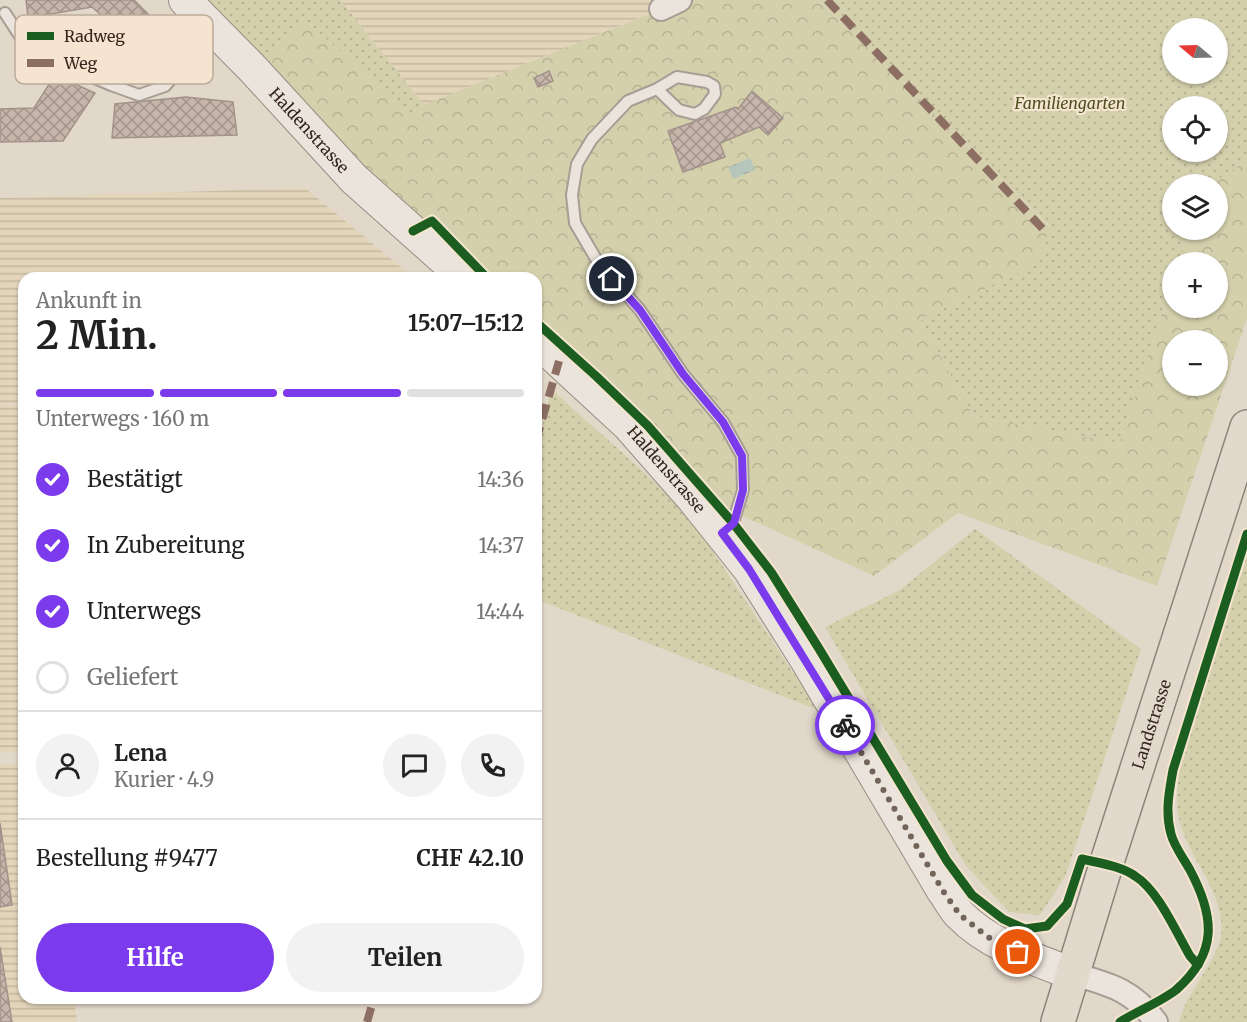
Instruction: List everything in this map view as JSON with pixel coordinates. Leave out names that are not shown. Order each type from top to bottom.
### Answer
[{"type":"main road","name":"Landstrasse","points":[[1058,1022],[1247,427]]},
{"type":"street","name":"Haldenstrasse","points":[[185,0],[200,15]]},
{"type":"street","name":"Haldenstrasse","points":[[214,30],[354,179],[458,272]]},
{"type":"street","name":"Haldenstrasse","points":[[542,346],[628,425],[722,533],[749,569],[807,661],[943,891],[960,915],[988,937],[1018,952],[1073,974],[1110,984],[1131,995],[1145,1007],[1156,1022]]},
{"type":"lane","points":[[5,13],[15,28]]},
{"type":"lane","points":[[657,89],[679,110],[695,114],[704,109],[716,94],[714,86],[706,82],[677,76],[657,89],[628,101],[592,139],[577,164],[572,195],[575,224],[599,264],[640,310],[683,374],[723,422],[742,456],[743,490],[734,523],[722,533]]},
{"type":"lane","points":[[109,84],[139,95],[167,84]]},
{"type":"shaded area","points":[[340,0],[684,0],[424,105]]},
{"type":"shaded area","points":[[305,188],[407,272],[18,272],[18,403],[0,404],[0,198]]},
{"type":"shaded area","points":[[0,405],[18,405],[18,751],[0,752]]},
{"type":"shaded area","points":[[0,764],[18,764],[18,1004],[75,1004],[77,1022],[0,1022]]},
{"type":"green space","points":[[185,0],[340,0],[424,105],[409,114],[304,19],[253,69],[213,28],[213,15],[200,15]]},
{"type":"green space","points":[[684,0],[819,0],[1050,227],[1037,264],[920,319],[973,416],[1120,443],[1162,313],[1162,318],[1228,318],[1228,252],[1181,252],[1186,240],[1228,240],[1227,174],[1247,160],[1247,318],[1228,375],[1228,330],[1162,330],[1162,396],[1221,396],[1157,586],[958,513],[874,576],[745,517],[693,499],[542,346],[542,272],[460,272],[253,69],[304,19],[409,114],[424,105]]},
{"type":"green space","name":"Familiengarten","points":[[819,0],[1247,0],[1247,160],[1227,174],[1162,174],[1162,240],[1186,240],[1181,252],[1162,252],[1162,313],[1120,443],[973,416],[920,319],[1036,264],[1050,226]]},
{"type":"green space","points":[[551,389],[684,508],[818,710],[542,601],[542,426]]},
{"type":"green space","points":[[975,529],[1141,649],[1065,877],[1040,915],[1009,912],[966,866],[825,627],[900,590]]},
{"type":"green space","points":[[1247,555],[1247,1022],[1179,1022],[1190,996],[1220,943],[1221,920],[1212,889],[1182,830],[1178,814],[1177,787],[1186,746]]},
{"type":"water","points":[[750,158],[755,170],[733,179],[728,167]]},
{"type":"building","points":[[26,0],[134,0],[149,15],[101,15],[92,7],[45,15],[28,15]]},
{"type":"building","points":[[549,71],[553,81],[538,87],[534,78]]},
{"type":"building","points":[[49,84],[75,84],[95,93],[63,141],[0,142],[0,109],[34,108]]},
{"type":"building","points":[[752,91],[783,118],[768,135],[759,127],[720,143],[725,157],[683,172],[668,131],[736,107],[738,109]]},
{"type":"building","points":[[186,97],[233,102],[237,135],[112,138],[115,104]]},
{"type":"building","points":[[0,823],[12,905],[0,907]]},
{"type":"building","points":[[0,947],[12,1022],[0,1022]]},
{"type":"marked path","points":[[827,0],[1044,230]]},
{"type":"marked path","points":[[542,420],[559,361]]},
{"type":"marked path","points":[[367,1022],[372,1004]]},
{"type":"cycle path","points":[[413,231],[432,221],[481,272]]},
{"type":"cycle path","points":[[542,327],[648,426],[733,523],[771,572],[947,861],[972,895],[1003,919],[1025,929],[1047,926],[1067,904],[1082,859],[1117,867],[1135,876],[1151,891],[1166,912],[1190,956],[1198,965]]},
{"type":"cycle path","points":[[1120,1022],[1176,990],[1190,976],[1205,948],[1208,919],[1198,887],[1172,839],[1168,818],[1169,794],[1173,770],[1247,534]]},
{"type":"way so far","points":[[845,725],[943,891],[960,915],[988,937],[1018,952]]},
{"type":"route","points":[[612,279],[640,310],[683,374],[723,422],[742,456],[743,490],[734,523],[722,533],[749,569],[845,725]]}]
